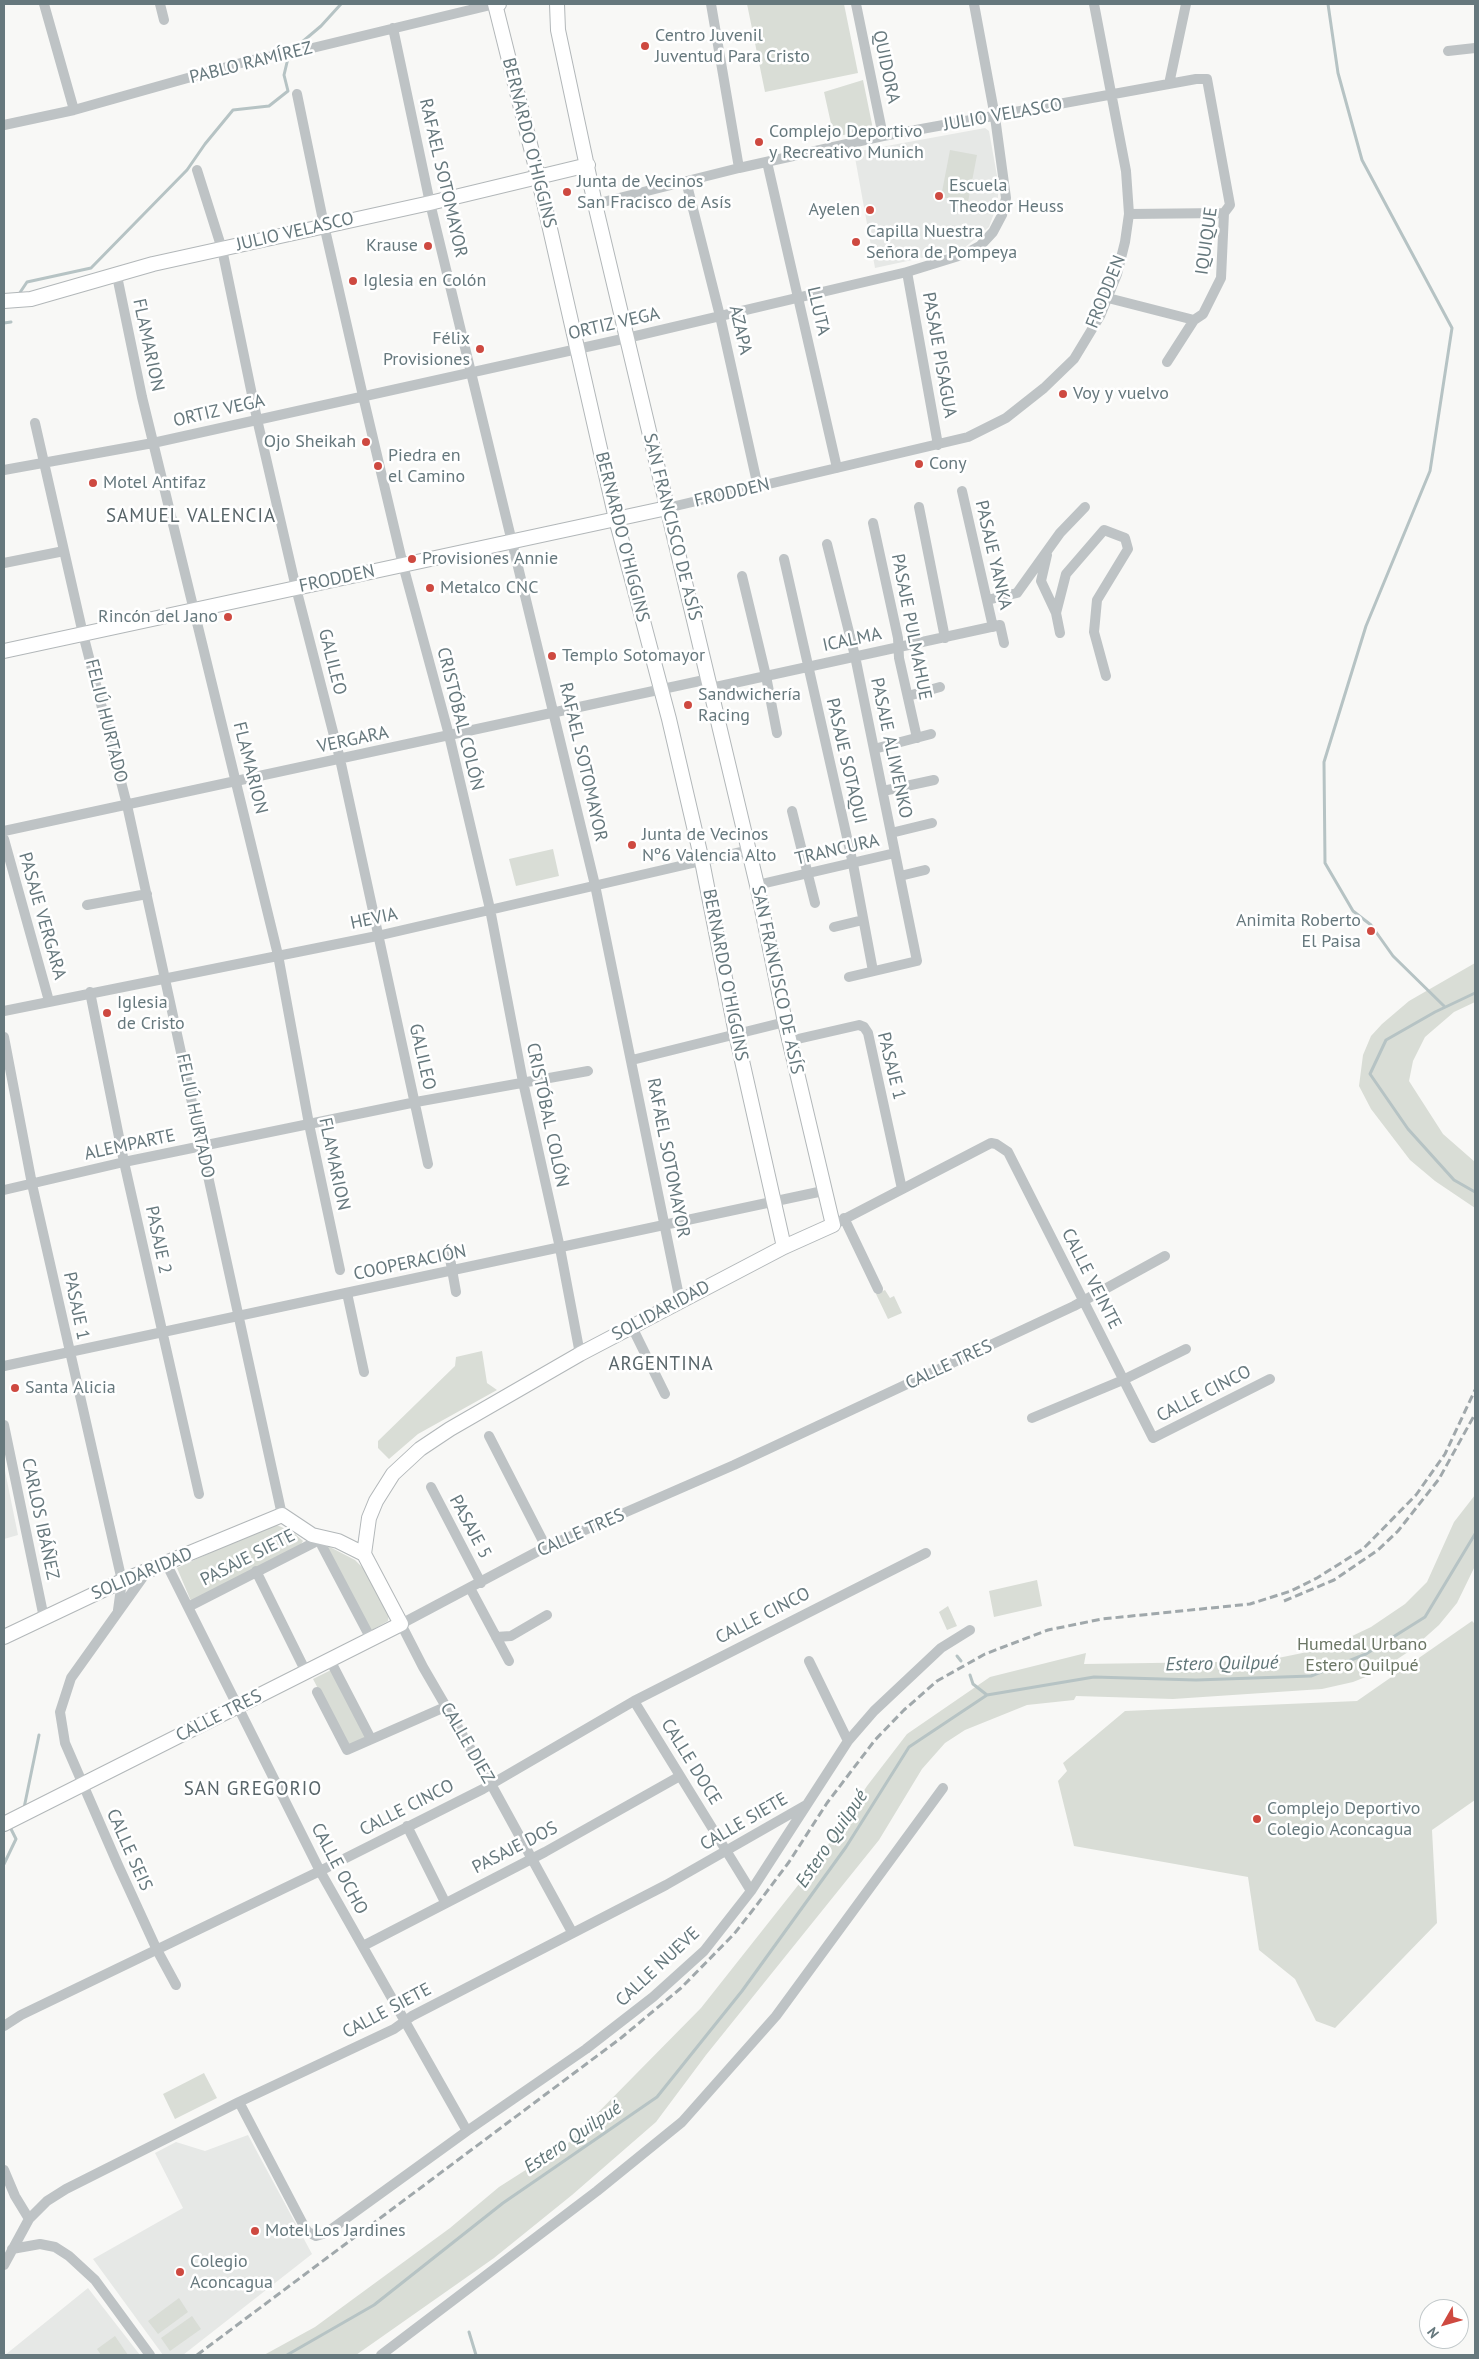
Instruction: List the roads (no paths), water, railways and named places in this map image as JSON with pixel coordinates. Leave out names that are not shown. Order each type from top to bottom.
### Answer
[{"type":"main road","name":"BERNARDO O'HIGGINS","points":[[497,4],[616,519],[661,688],[702,861],[736,1034],[784,1247]]},
{"type":"main road","name":"SAN FRANCISCO DE ASÍS","points":[[557,4],[558,30],[595,204],[749,850],[823,1191],[839,1222]]},
{"type":"main road","name":"JULIO VELASCO","points":[[4,300],[32,299],[117,276],[153,264],[430,203],[588,165]]},
{"type":"main road","name":"FRODDEN","points":[[4,651],[667,508]]},
{"type":"main road","name":"SOLIDARIDAD","points":[[364,1554],[369,1518],[376,1501],[393,1474],[420,1449],[450,1429],[580,1354],[784,1247],[839,1222]]},
{"type":"main road","name":"SOLIDARIDAD","points":[[4,1637],[122,1581],[282,1515]]},
{"type":"main road","points":[[282,1515],[298,1528],[323,1538],[338,1541],[364,1554]]},
{"type":"main road","name":"CALLE DIEZ","points":[[364,1554],[400,1624]]},
{"type":"main road","name":"CALLE TRES","points":[[4,1824],[400,1624]]},
{"type":"street","points":[[44,4],[74,110]]},
{"type":"street","points":[[160,4],[164,20]]},
{"type":"street","name":"PABLO RAMÍREZ","points":[[4,125],[74,110],[248,60],[278,56],[497,4]]},
{"type":"street","points":[[712,4],[739,168]]},
{"type":"street","name":"QUIDORA","points":[[856,4],[883,136]]},
{"type":"street","name":"ORTIZ VEGA","points":[[4,470],[44,461],[153,443],[627,338],[798,296],[907,272],[965,254],[980,246],[993,232],[1002,216],[1006,198],[995,117],[974,4]]},
{"type":"street","name":"FRODDEN","points":[[667,508],[968,437],[986,430],[1006,418],[1044,388],[1074,359],[1100,316],[1108,298],[1125,242],[1129,214],[1126,171],[1094,4]]},
{"type":"street","points":[[1169,84],[1186,4]]},
{"type":"street","name":"RAFAEL SOTOMAYOR","points":[[393,28],[430,203],[555,711],[595,885],[680,1301]]},
{"type":"street","points":[[1448,51],[1475,48]]},
{"type":"street","name":"JULIO VELASCO","points":[[595,204],[739,168],[883,136],[1196,79],[1208,80]]},
{"type":"street","name":"IQUIQUE","points":[[1167,362],[1194,320],[1203,314],[1221,278],[1224,214],[1230,205],[1208,80]]},
{"type":"street","name":"CRISTÓBAL COLÓN","points":[[297,94],[324,225],[403,565],[449,735],[490,909],[523,1082],[560,1248],[580,1354]]},
{"type":"street","name":"LLUTA","points":[[766,162],[836,468]]},
{"type":"street","name":"GALILEO","points":[[197,170],[222,249],[257,420],[296,588],[340,759],[428,1164]]},
{"type":"street","name":"AZAPA","points":[[686,181],[720,316],[758,487]]},
{"type":"street","points":[[1129,214],[1224,214]]},
{"type":"street","name":"PASAJE PISAGUA","points":[[907,272],[938,445]]},
{"type":"street","name":"FLAMARION","points":[[117,276],[153,443],[278,955],[309,1124],[340,1270]]},
{"type":"street","points":[[1108,298],[1194,320]]},
{"type":"street","name":"FELIÚ HURTADO","points":[[36,423],[64,551],[127,805],[282,1515]]},
{"type":"street","name":"PASAJE YANKA","points":[[962,491],[987,600],[1004,643]]},
{"type":"street","points":[[987,600],[1017,593],[1049,549],[1085,506]]},
{"type":"street","points":[[918,507],[945,638]]},
{"type":"street","name":"PASAJE PULMAHUE","points":[[873,523],[899,647],[899,658],[917,738]]},
{"type":"street","points":[[1056,613],[1066,574],[1104,530],[1126,538],[1128,549],[1097,600],[1094,632],[1106,676]]},
{"type":"street","name":"PASAJE ALIWENKO","points":[[827,544],[855,656],[917,961],[873,971]]},
{"type":"street","points":[[1049,549],[1041,581],[1056,613],[1060,633]]},
{"type":"street","points":[[4,563],[64,551]]},
{"type":"street","name":"PASAJE SOTAQUI","points":[[784,559],[853,864],[873,971]]},
{"type":"street","points":[[742,576],[766,676],[777,734]]},
{"type":"street","name":"ICALMA","points":[[710,683],[766,676],[996,626]]},
{"type":"street","name":"VERGARA","points":[[4,832],[661,688],[710,683]]},
{"type":"street","points":[[908,696],[940,687]]},
{"type":"street","points":[[874,749],[932,734]]},
{"type":"street","points":[[883,791],[934,780]]},
{"type":"street","points":[[792,810],[815,903]]},
{"type":"street","points":[[891,833],[932,824]]},
{"type":"street","name":"PASAJE VERGARA","points":[[4,840],[49,1001]]},
{"type":"street","name":"HEVIA","points":[[4,1011],[90,992],[377,936],[749,850]]},
{"type":"street","name":"TRANCURA","points":[[757,885],[896,853]]},
{"type":"street","points":[[900,876],[925,870]]},
{"type":"street","points":[[86,905],[147,894]]},
{"type":"street","points":[[834,927],[864,920]]},
{"type":"street","points":[[849,977],[873,971]]},
{"type":"street","name":"PASAJE 2","points":[[90,992],[161,1333],[199,1494]]},
{"type":"street","points":[[632,1060],[785,1022]]},
{"type":"street","name":"PASAJE 1","points":[[789,1041],[859,1025],[864,1027],[868,1033],[902,1189]]},
{"type":"street","name":"PASAJE 1","points":[[4,1037],[32,1184],[122,1581]]},
{"type":"street","name":"ALEMPARTE","points":[[4,1190],[124,1162],[416,1102],[588,1071]]},
{"type":"street","name":"SOLIDARIDAD","points":[[839,1222],[992,1144]]},
{"type":"street","name":"CALLE VEINTE","points":[[992,1144],[1000,1146],[1008,1152],[1153,1438]]},
{"type":"street","name":"COOPERACIÓN","points":[[4,1366],[823,1191]]},
{"type":"street","points":[[839,1222],[878,1289]]},
{"type":"street","points":[[449,1253],[456,1292]]},
{"type":"street","name":"CALLE TRES","points":[[400,1624],[481,1583],[546,1547],[925,1377],[1084,1300],[1165,1256]]},
{"type":"street","points":[[347,1293],[364,1372]]},
{"type":"street","points":[[632,1326],[665,1394]]},
{"type":"street","points":[[1032,1418],[1122,1380],[1186,1349]]},
{"type":"street","name":"CALLE CINCO","points":[[1153,1438],[1270,1379]]},
{"type":"street","name":"CARLOS IBÁÑEZ","points":[[4,1426],[44,1618]]},
{"type":"street","points":[[489,1436],[546,1547]]},
{"type":"street","name":"PASAJE 5","points":[[431,1487],[481,1583]]},
{"type":"street","points":[[323,1538],[322,1546],[371,1639]]},
{"type":"street","name":"PASAJE SIETE","points":[[188,1608],[256,1571],[323,1538]]},
{"type":"street","name":"CALLE CINCO","points":[[4,2026],[20,2015],[320,1871],[491,1784],[634,1701],[926,1553]]},
{"type":"street","name":"CALLE OCHO","points":[[166,1563],[320,1871],[467,2131]]},
{"type":"street","name":"CALLE SEIS","points":[[148,1570],[71,1678],[62,1700],[61,1725],[65,1743],[156,1950],[176,1985]]},
{"type":"street","points":[[256,1571],[306,1672]]},
{"type":"street","points":[[118,1610],[122,1581]]},
{"type":"street","points":[[470,1588],[509,1662]]},
{"type":"street","points":[[496,1636],[511,1636],[547,1615]]},
{"type":"street","name":"CALLE DIEZ","points":[[400,1624],[572,1932]]},
{"type":"street","name":"CALLE NUEVE","points":[[239,2102],[305,2228],[312,2235],[320,2236],[586,2049],[653,1997],[704,1951],[751,1891],[848,1741],[874,1711],[941,1648],[970,1630]]},
{"type":"street","points":[[330,1660],[371,1739]]},
{"type":"street","points":[[809,1661],[848,1741]]},
{"type":"street","points":[[317,1692],[346,1750],[445,1706]]},
{"type":"street","name":"CALLE DOCE","points":[[634,1701],[751,1891]]},
{"type":"street","name":"PASAJE DOS","points":[[363,1946],[445,1902],[532,1859],[680,1776]]},
{"type":"street","points":[[381,2355],[597,2191],[682,2122],[776,2016],[943,1788]]},
{"type":"street","name":"CALLE SIETE","points":[[4,2265],[29,2219],[47,2201],[91,2175],[239,2102],[394,2029],[572,1932],[727,1851],[807,1805]]},
{"type":"street","points":[[407,1826],[445,1902]]},
{"type":"street","points":[[4,2170],[15,2196],[29,2219]]},
{"type":"street","points":[[12,2249],[40,2244],[55,2247],[69,2256],[95,2280],[150,2355]]},
{"type":"waterway","points":[[295,48],[321,26],[341,4]]},
{"type":"waterway","points":[[1328,4],[1338,73],[1362,160],[1452,328],[1430,471],[1366,626],[1324,762],[1325,863],[1353,911],[1371,925],[1393,956],[1445,1007]]},
{"type":"waterway","points":[[19,294],[27,282],[91,268],[187,170],[205,144],[233,110],[269,106],[288,91],[284,75],[289,54]]},
{"type":"waterway","points":[[4,323],[11,322]]},
{"type":"waterway","name":"Estero Quilpué","points":[[1475,993],[1435,1012],[1386,1040],[1370,1074],[1408,1129],[1454,1180],[1475,1192]]},
{"type":"waterway","name":"Estero Quilpué","points":[[287,2355],[374,2305],[503,2203],[657,2097],[742,1991],[846,1847],[909,1747],[987,1695],[1094,1677],[1196,1680],[1311,1676],[1366,1654],[1425,1617],[1475,1534]]},
{"type":"waterway","points":[[957,1656],[961,1661]]},
{"type":"waterway","points":[[970,1675],[973,1684],[987,1695]]},
{"type":"waterway","points":[[24,1808],[39,1735]]},
{"type":"waterway","points":[[4,1864],[16,1839],[10,1827]]},
{"type":"waterway","points":[[469,2332],[476,2355]]},
{"type":"railway","points":[[197,2355],[621,2038],[681,1988],[734,1934],[756,1906],[789,1862],[827,1803],[875,1740],[904,1710],[937,1681],[985,1654],[1048,1630],[1102,1619],[1250,1604],[1291,1591],[1317,1578],[1363,1549],[1416,1495],[1445,1454],[1475,1390]]},
{"type":"railway","points":[[1284,1601],[1334,1580],[1378,1550],[1398,1531],[1439,1479],[1475,1414]]},
{"type":"place","name":"Centro Juvenil Juventud Para Cristo","points":[[645,46]]},
{"type":"place","name":"Complejo Deportivo y Recreativo Munich","points":[[759,142]]},
{"type":"place","name":"Junta de Vecinos San Fracisco de Asís","points":[[567,192]]},
{"type":"place","name":"Escuela Theodor Heuss","points":[[939,196]]},
{"type":"place","name":"Ayelen","points":[[870,210]]},
{"type":"place","name":"Capilla Nuestra Señora de Pompeya","points":[[856,242]]},
{"type":"place","name":"Krause","points":[[428,246]]},
{"type":"place","name":"Iglesia en Colón","points":[[353,281]]},
{"type":"place","name":"Félix Provisiones","points":[[480,349]]},
{"type":"place","name":"Voy y vuelvo","points":[[1063,394]]},
{"type":"place","name":"Ojo Sheikah","points":[[366,442]]},
{"type":"place","name":"Cony","points":[[919,464]]},
{"type":"place","name":"Piedra en el Camino","points":[[378,466]]},
{"type":"place","name":"Motel Antifaz","points":[[93,483]]},
{"type":"place","name":"Provisiones Annie","points":[[412,559]]},
{"type":"place","name":"Metalco CNC","points":[[430,588]]},
{"type":"place","name":"Rincón del Jano","points":[[228,617]]},
{"type":"place","name":"Templo Sotomayor","points":[[552,656]]},
{"type":"place","name":"Sandwichería Racing","points":[[688,705]]},
{"type":"place","name":"Junta de Vecinos Nº6 Valencia Alto","points":[[632,845]]},
{"type":"place","name":"Animita Roberto El Paisa","points":[[1371,931]]},
{"type":"place","name":"Iglesia de Cristo","points":[[107,1013]]},
{"type":"place","name":"Santa Alicia","points":[[15,1388]]},
{"type":"place","name":"Complejo Deportivo Colegio Aconcagua","points":[[1257,1819]]},
{"type":"place","name":"Motel Los Jardines","points":[[255,2231]]},
{"type":"place","name":"Colegio Aconcagua","points":[[180,2272]]},
{"type":"district","name":"SAMUEL VALENCIA","points":[[191,517]]},
{"type":"district","name":"ARGENTINA","points":[[661,1365]]},
{"type":"district","name":"SAN GREGORIO","points":[[253,1790]]},
{"type":"park label","name":"Humedal Urbano Estero Quilpué","points":[[1362,1655]]}]
